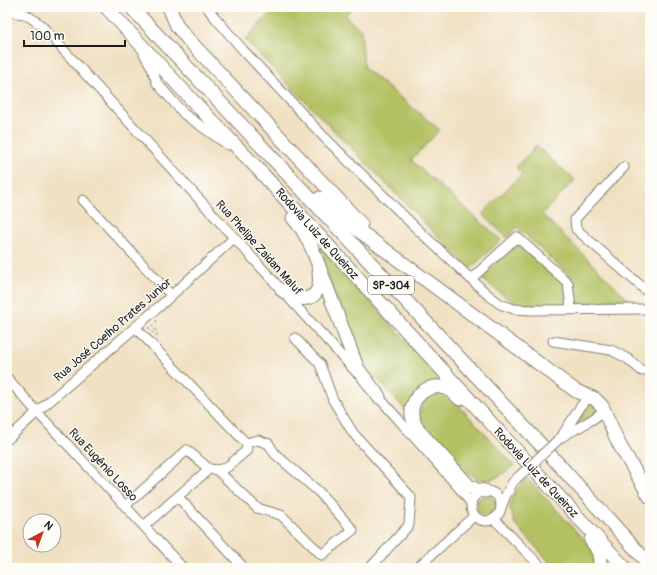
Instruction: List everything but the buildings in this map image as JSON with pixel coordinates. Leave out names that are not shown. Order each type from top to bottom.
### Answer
[{"type":"highway","name":"Rodovia Luiz de Queiroz","points":[[105,7],[257,168],[625,568]]},
{"type":"highway","name":"Rodovia Luiz de Queiroz","points":[[131,7],[541,445],[650,565]]},
{"type":"highway","points":[[168,7],[177,26],[186,37],[386,251]]},
{"type":"highway","points":[[214,95],[324,202],[354,227],[576,391],[590,396],[599,402],[619,444],[650,497]]},
{"type":"highway","points":[[257,168],[302,229],[312,248],[354,360],[379,397]]},
{"type":"highway","points":[[282,290],[298,300],[313,295],[317,291],[320,281],[318,265]]},
{"type":"highway","points":[[487,491],[477,490],[469,486],[420,432],[415,425],[412,416],[412,410],[417,397],[429,387],[444,387],[451,391],[514,448]]},
{"type":"highway","points":[[548,485],[596,546],[601,561],[599,568]]},
{"type":"street","points":[[207,7],[243,50],[323,136],[415,227],[500,304],[514,309],[531,310],[650,309]]},
{"type":"street","name":"Rua Phelipe Zaidan Maluf","points":[[7,12],[25,14],[46,30],[379,397],[460,489],[470,503]]},
{"type":"street","points":[[624,167],[575,219],[576,228],[650,294]]},
{"type":"street","points":[[83,200],[171,295]]},
{"type":"street","points":[[471,279],[516,237],[568,283],[571,309]]},
{"type":"street","name":"Rua José Coelho Prates Junior","points":[[7,440],[234,238]]},
{"type":"street","points":[[135,327],[246,443],[247,450],[226,468],[213,470],[144,526]]},
{"type":"street","points":[[295,338],[320,364],[333,400],[352,433],[411,497],[409,525],[370,568]]},
{"type":"street","points":[[553,341],[611,350],[628,359],[642,371]]},
{"type":"street","name":"Rua Eugênio Losso","points":[[7,378],[183,568]]},
{"type":"street","points":[[560,438],[581,406],[590,396]]},
{"type":"street","points":[[514,481],[506,495],[498,516],[494,519],[485,521],[474,516],[471,512],[470,503],[477,493],[499,489],[514,481],[560,438],[579,426],[593,420],[604,410]]},
{"type":"street","points":[[125,506],[187,450],[257,508],[281,515],[322,555],[353,530],[318,492],[275,454],[269,444],[258,440],[246,443]]},
{"type":"street","points":[[487,491],[493,493],[499,500],[501,509]]},
{"type":"street","points":[[178,497],[244,568]]},
{"type":"street","points":[[416,568],[474,516]]},
{"type":"street","points":[[494,519],[542,568]]},
{"type":"path","points":[[142,321],[156,336],[158,333],[152,326],[157,321]]},
{"type":"green space","points":[[276,7],[353,7],[345,16],[361,30],[364,68],[440,130],[411,160],[501,240],[470,269],[245,40]]},
{"type":"green space","points":[[536,146],[575,180],[542,214],[628,299],[576,304],[575,281],[517,227],[507,238],[482,214],[522,174],[516,167]]},
{"type":"green space","points":[[312,236],[448,387],[436,384],[410,415],[361,361]]},
{"type":"green space","points":[[516,244],[565,284],[567,305],[518,306],[481,278]]},
{"type":"green space","points":[[441,393],[451,397],[514,465],[502,474],[489,480],[476,478],[468,473],[432,437],[422,424],[420,413],[423,404],[431,397]]},
{"type":"green space","points":[[592,402],[599,410],[568,430],[578,420],[588,404]]},
{"type":"green space","points":[[527,478],[589,545],[596,558],[594,568],[555,568],[515,524],[510,508],[512,498],[517,489]]},
{"type":"green space","points":[[482,496],[490,496],[496,502],[496,510],[490,516],[482,516],[476,510],[476,502]]}]
